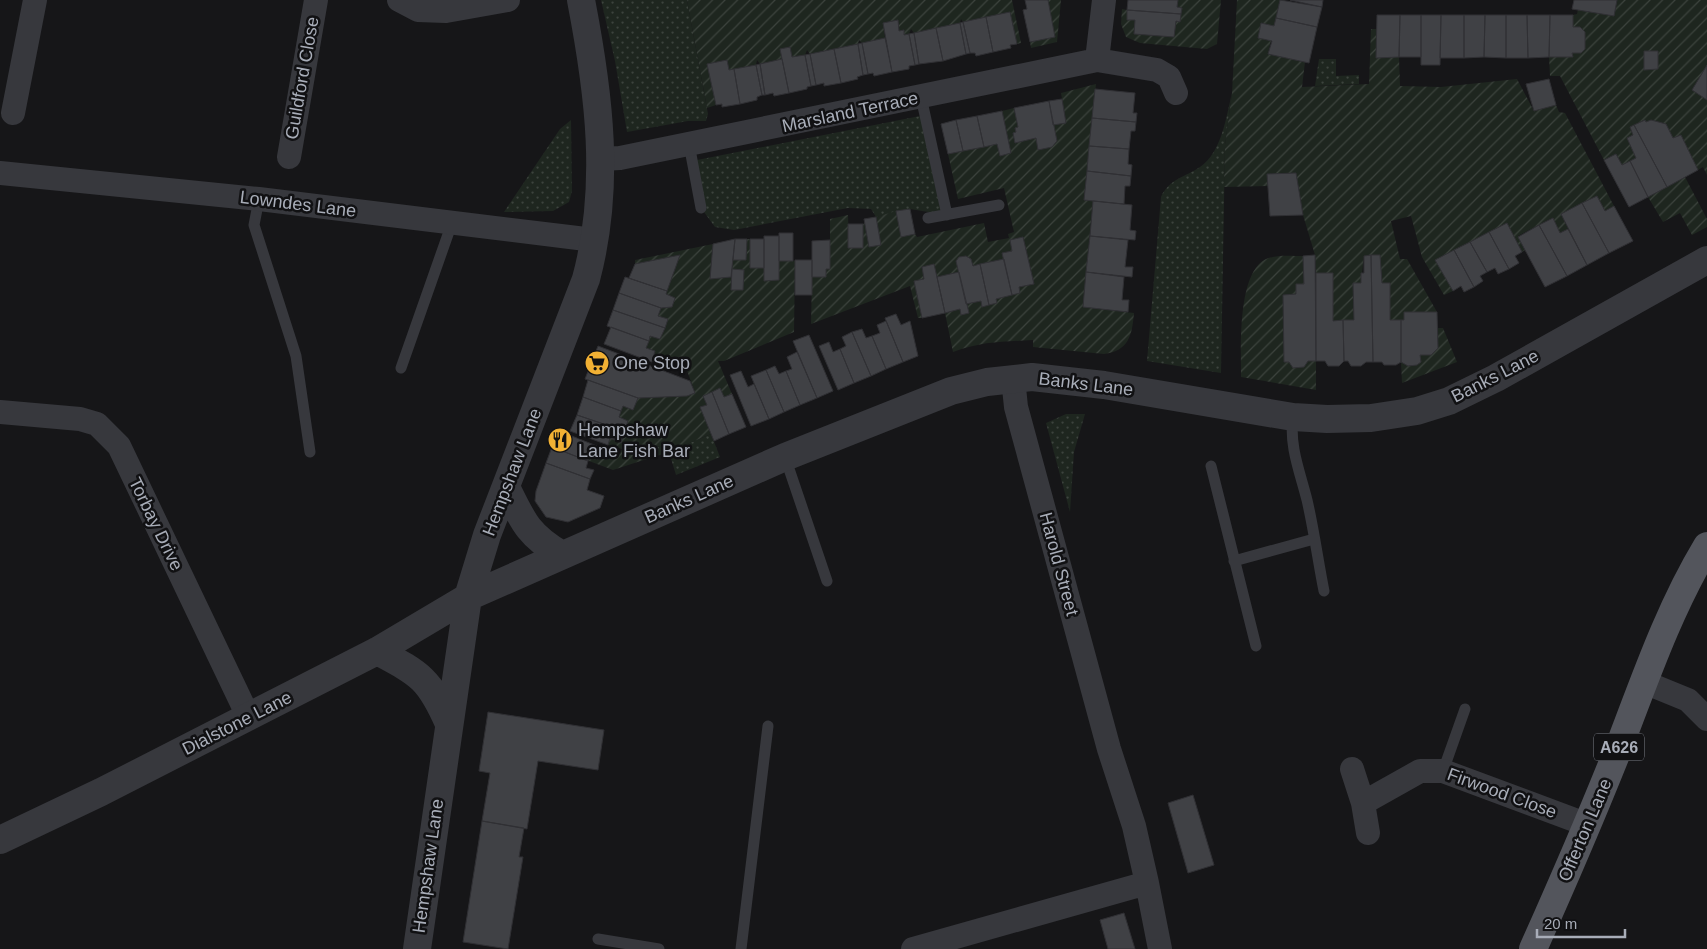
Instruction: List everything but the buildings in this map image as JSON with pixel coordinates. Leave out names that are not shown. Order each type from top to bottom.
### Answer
[{"type":"main road","name":"Offerton Lane","points":[[1533,949],[1588,825],[1668,621],[1707,546]]},
{"type":"street","points":[[13,113],[35,0]]},
{"type":"street","name":"Guildford Close","points":[[289,157],[316,0]]},
{"type":"street","points":[[399,0],[418,10],[446,11],[508,0]]},
{"type":"street","name":"Hempshaw Lane","points":[[417,949],[448,724],[468,597],[487,535],[507,489],[586,280],[594,240],[602,159],[597,86],[581,0]]},
{"type":"street","points":[[1097,60],[1104,0]]},
{"type":"street","name":"Marsland Terrace","points":[[602,159],[620,158],[1097,60],[1157,70],[1169,77],[1176,93]]},
{"type":"street","name":"Lowndes Lane","points":[[0,173],[259,199],[594,240]]},
{"type":"street","name":"Banks Lane","points":[[468,597],[785,457],[951,391],[1013,378],[1032,377],[1104,385],[1293,417],[1328,419],[1371,418],[1416,411],[1449,400],[1496,378],[1707,260]]},
{"type":"street","name":"Harold Street","points":[[1013,378],[1016,407],[1109,749],[1134,826],[1160,949]]},
{"type":"street","name":"Torbay Drive","points":[[0,412],[80,419],[97,424],[119,446],[249,718]]},
{"type":"street","points":[[507,489],[521,519],[541,543],[562,555]]},
{"type":"street","name":"Dialstone Lane","points":[[0,840],[249,718],[377,651],[468,597]]},
{"type":"street","points":[[377,651],[411,669],[429,684],[448,724]]},
{"type":"street","points":[[1644,682],[1688,700],[1707,719]]},
{"type":"street","points":[[1352,769],[1363,803],[1368,833]]},
{"type":"street","name":"Firwood Close","points":[[1363,803],[1420,771],[1443,771],[1588,825]]},
{"type":"street","points":[[913,949],[1146,883]]},
{"type":"lane","points":[[921,97],[947,215]]},
{"type":"lane","points":[[689,144],[701,208]]},
{"type":"lane","points":[[259,199],[254,225],[296,356],[310,452]]},
{"type":"lane","points":[[928,218],[999,205]]},
{"type":"lane","points":[[401,368],[452,223]]},
{"type":"lane","points":[[1293,417],[1291,432],[1295,457],[1307,500],[1324,591]]},
{"type":"lane","points":[[785,457],[827,581]]},
{"type":"lane","points":[[1211,466],[1256,646]]},
{"type":"lane","points":[[1234,561],[1314,539]]},
{"type":"lane","points":[[1443,771],[1465,708]]},
{"type":"lane","points":[[741,949],[768,726]]},
{"type":"lane","points":[[598,940],[659,949]]},
{"type":"shaded area","points":[[601,0],[687,0],[708,114],[706,121],[688,121],[627,132],[615,61]]},
{"type":"shaded area","points":[[687,0],[1012,0],[1021,43],[1017,44],[1010,12],[963,22],[961,19],[960,23],[914,33],[911,29],[909,34],[904,35],[904,30],[899,31],[898,20],[883,23],[885,38],[862,43],[859,40],[858,44],[810,54],[807,50],[805,55],[792,57],[790,47],[781,49],[782,59],[760,64],[757,60],[756,65],[729,70],[727,60],[708,64],[716,105],[707,108]]},
{"type":"shaded area","points":[[1048,0],[1061,0],[1057,42],[1031,48],[1030,42]]},
{"type":"shaded area","points":[[1178,0],[1221,0],[1217,44],[1207,49],[1140,43],[1126,37],[1121,24],[1122,9],[1127,10],[1127,20],[1135,20],[1134,34],[1174,37],[1176,21],[1180,21],[1182,8],[1177,7]]},
{"type":"shaded area","points":[[1237,0],[1280,0],[1268,54],[1305,62],[1302,87],[1369,84],[1371,29],[1377,29],[1376,57],[1399,57],[1400,86],[1441,87],[1517,79],[1534,111],[1556,105],[1559,112],[1565,113],[1614,206],[1605,211],[1597,196],[1561,214],[1568,229],[1560,233],[1552,218],[1518,236],[1525,250],[1522,252],[1507,223],[1436,260],[1453,291],[1444,295],[1422,257],[1411,216],[1391,221],[1400,259],[1407,259],[1437,312],[1404,312],[1404,320],[1390,320],[1390,283],[1382,283],[1382,273],[1371,255],[1364,256],[1361,283],[1353,284],[1354,320],[1333,321],[1333,273],[1316,273],[1315,255],[1303,215],[1296,173],[1267,174],[1268,186],[1224,187],[1225,145],[1232,93]]},
{"type":"shaded area","points":[[1617,0],[1707,0],[1707,65],[1692,90],[1707,100],[1707,175],[1703,167],[1698,170],[1681,135],[1673,138],[1666,124],[1652,120],[1646,122],[1644,120],[1630,127],[1633,135],[1627,138],[1636,158],[1622,165],[1616,154],[1604,160],[1560,76],[1550,76],[1549,57],[1572,57],[1572,53],[1581,53],[1585,49],[1585,32],[1580,27],[1573,27],[1573,15],[1577,14],[1578,10],[1614,16]],"holes":[[[1644,51],[1658,51],[1658,69],[1644,69]]]},
{"type":"shaded area","points":[[1319,59],[1336,59],[1336,76],[1359,75],[1359,84],[1315,86]]},
{"type":"shaded area","points":[[1096,84],[1084,199],[1093,201],[1083,307],[1134,313],[1130,335],[1124,346],[1104,354],[1033,347],[1033,340],[983,344],[953,352],[945,313],[960,309],[961,315],[966,304],[981,301],[982,307],[996,303],[996,299],[1019,287],[1034,284],[1023,237],[1010,240],[1012,251],[1002,253],[1004,259],[973,266],[971,259],[966,256],[959,257],[959,272],[937,277],[934,264],[922,267],[924,279],[914,282],[922,318],[918,318],[910,286],[811,324],[812,277],[826,277],[826,269],[830,269],[830,219],[848,215],[849,248],[863,248],[863,224],[865,223],[869,247],[881,245],[876,217],[896,211],[901,236],[915,234],[917,237],[984,223],[988,242],[1009,238],[1008,234],[1014,232],[1004,188],[958,199],[948,154],[997,144],[1000,156],[1011,153],[1002,111],[1014,108],[1018,127],[1015,142],[1036,138],[1038,150],[1052,147],[1057,141],[1053,125],[1066,122],[1061,93]]},
{"type":"shaded area","points":[[1232,93],[1225,145],[1221,373],[1147,361],[1161,197],[1168,186],[1200,167],[1213,152],[1222,133]]},
{"type":"shaded area","points":[[925,115],[947,215],[910,209],[876,217],[871,209],[848,208],[734,230],[715,227],[701,208],[692,161]]},
{"type":"shaded area","points":[[571,120],[572,191],[569,202],[553,211],[504,212],[560,129]]},
{"type":"shaded area","points":[[1685,177],[1707,219],[1707,227],[1692,235],[1680,213],[1663,222],[1648,197]]},
{"type":"shaded area","points":[[747,239],[750,239],[750,267],[764,268],[764,281],[779,280],[779,261],[795,261],[794,332],[724,361],[718,361],[732,394],[724,397],[703,396],[707,405],[701,407],[711,434],[687,444],[655,447],[656,456],[613,470],[589,461],[590,456],[598,459],[602,448],[620,454],[622,449],[608,445],[610,438],[621,442],[628,421],[619,417],[623,406],[633,410],[638,398],[687,396],[695,393],[684,362],[652,362],[655,351],[646,348],[650,336],[660,339],[668,320],[658,316],[661,308],[672,307],[675,298],[666,294],[680,255],[635,264],[635,260],[713,244],[710,279],[731,277],[731,290],[742,290],[744,270],[732,269],[733,260],[746,260]]},
{"type":"shaded area","points":[[1280,256],[1303,256],[1304,284],[1296,284],[1296,294],[1283,295],[1284,362],[1289,362],[1293,368],[1303,367],[1308,361],[1316,361],[1316,390],[1241,377],[1242,318],[1247,287],[1252,274],[1263,260]]},
{"type":"shaded area","points":[[1438,328],[1443,328],[1457,362],[1402,383],[1401,362],[1408,366],[1417,365],[1421,361],[1420,355],[1431,355],[1438,348]]},
{"type":"shaded area","points":[[1066,414],[1085,414],[1074,452],[1070,512],[1046,423]]},
{"type":"shaded area","points":[[711,434],[720,457],[676,475],[669,452],[657,456],[655,447],[687,444]]},
{"type":"place","name":"One Stop","points":[[597,363]]},
{"type":"place","name":"Hempshaw Lane Fish Bar","points":[[560,440]]}]
